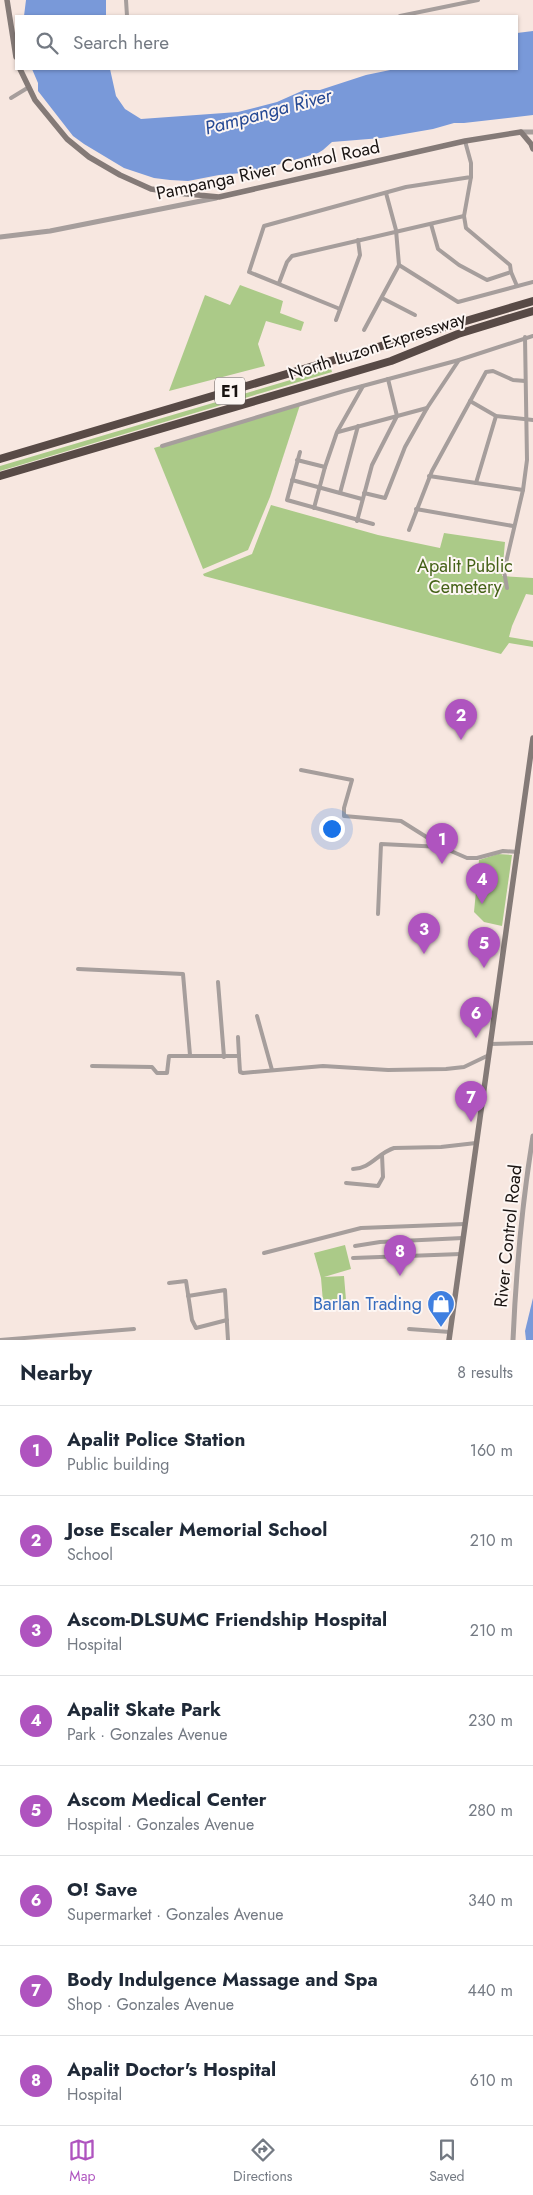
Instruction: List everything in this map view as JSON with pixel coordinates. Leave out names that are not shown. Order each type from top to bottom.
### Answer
[{"type":"highway","name":"North Luzon Expressway","points":[[0,459],[533,301]]},
{"type":"highway","name":"North Luzon Expressway","points":[[0,476],[391,361],[458,334],[533,311]]},
{"type":"main road","points":[[7,0],[15,51]]},
{"type":"main road","points":[[20,70],[35,100],[59,132],[76,147],[108,168],[151,189],[219,197]]},
{"type":"main road","points":[[521,132],[533,149]]},
{"type":"main road","name":"Pampanga River Control Road","points":[[219,197],[465,141],[521,132]]},
{"type":"main road","points":[[449,1340],[490,1044],[531,773],[533,738]]},
{"type":"street","points":[[126,0],[127,15]]},
{"type":"street","points":[[405,15],[478,0]]},
{"type":"street","points":[[11,98],[29,87]]},
{"type":"street","points":[[521,132],[533,132]]},
{"type":"street","points":[[465,141],[471,163],[471,178],[464,216],[467,229],[510,266],[517,286]]},
{"type":"street","points":[[340,309],[249,271],[266,224],[406,187],[471,178]]},
{"type":"street","points":[[364,330],[399,265],[396,230],[386,193]]},
{"type":"street","name":"Pampanga River Control Road","points":[[0,237],[50,231],[219,197]]},
{"type":"street","points":[[279,283],[287,262],[292,256],[396,230],[464,216]]},
{"type":"street","points":[[431,224],[438,250],[459,265],[487,280],[511,272]]},
{"type":"street","points":[[336,320],[360,255],[358,240]]},
{"type":"street","points":[[399,265],[458,302],[533,282]]},
{"type":"street","points":[[382,298],[415,315]]},
{"type":"street","points":[[162,446],[363,386],[459,360],[533,336]]},
{"type":"street","points":[[507,588],[504,570],[523,490],[528,460],[525,338]]},
{"type":"street","points":[[364,493],[385,498],[396,466],[427,408],[459,360]]},
{"type":"street","points":[[409,530],[430,476],[486,372],[489,370],[513,380],[525,381]]},
{"type":"street","points":[[357,521],[372,465],[397,416],[388,379]]},
{"type":"street","points":[[314,508],[337,432],[363,386]]},
{"type":"street","points":[[470,401],[496,416],[533,420]]},
{"type":"street","points":[[337,432],[427,408]]},
{"type":"street","points":[[476,483],[496,416]]},
{"type":"street","points":[[340,493],[358,426]]},
{"type":"street","points":[[300,452],[287,500],[373,524]]},
{"type":"street","points":[[297,460],[325,467]]},
{"type":"street","points":[[430,476],[523,490]]},
{"type":"street","points":[[292,480],[362,499]]},
{"type":"street","points":[[416,509],[513,526]]},
{"type":"street","points":[[301,770],[352,780],[344,808],[344,816],[401,820],[444,848],[467,858],[477,858],[502,851],[518,852]]},
{"type":"street","points":[[378,914],[381,844],[444,848]]},
{"type":"street","points":[[78,969],[183,974],[190,1054]]},
{"type":"street","points":[[218,982],[224,1057]]},
{"type":"street","points":[[257,1016],[272,1070]]},
{"type":"street","points":[[238,1037],[240,1072],[244,1073],[323,1066],[388,1070],[446,1069],[464,1067],[489,1055]]},
{"type":"street","points":[[490,1044],[533,1043]]},
{"type":"street","points":[[92,1066],[152,1067],[157,1073],[167,1073],[169,1056],[190,1054],[224,1057],[238,1056]]},
{"type":"street","name":"River Control Road","points":[[512,1340],[526,1180],[533,1136]]},
{"type":"street","points":[[352,1169],[362,1169],[394,1148],[442,1147],[476,1143]]},
{"type":"street","points":[[346,1183],[378,1186],[383,1177],[382,1155]]},
{"type":"street","points":[[264,1253],[361,1228],[465,1224]]},
{"type":"street","points":[[354,1246],[380,1242],[463,1238]]},
{"type":"street","points":[[353,1258],[461,1254]]},
{"type":"street","points":[[169,1283],[186,1281],[192,1320],[196,1328],[227,1320]]},
{"type":"street","points":[[188,1296],[225,1290],[228,1340]]},
{"type":"street","points":[[0,1340],[134,1329]]},
{"type":"street","points":[[409,1329],[450,1332]]},
{"type":"green space","points":[[240,285],[283,301],[280,313],[304,322],[301,331],[266,321],[258,344],[265,366],[169,391],[205,295],[230,305]]},
{"type":"green space","points":[[331,368],[332,372],[0,471],[0,466]]},
{"type":"green space","points":[[300,405],[270,497],[248,550],[203,569],[154,448]]},
{"type":"green space","name":"Apalit Public Cemetery","points":[[271,505],[378,535],[440,548],[444,533],[505,542],[502,576],[533,578],[533,595],[526,594],[509,637],[533,641],[533,647],[509,643],[501,654],[204,576],[203,574],[252,554]]},
{"type":"green space","points":[[498,854],[512,855],[502,926],[484,922],[474,912],[479,860]]},
{"type":"green space","points":[[345,1245],[351,1269],[324,1277],[344,1276],[346,1300],[323,1302],[321,1278],[314,1253]]},
{"type":"water","points":[[26,0],[106,0],[106,15],[24,15]]},
{"type":"water","name":"Pampanga River","points":[[533,31],[533,115],[454,123],[433,129],[381,138],[332,142],[318,153],[253,172],[219,175],[188,181],[154,178],[124,168],[84,144],[73,136],[38,91],[38,83],[32,70],[110,70],[116,96],[125,109],[141,119],[238,112],[277,102],[304,90],[320,90],[366,75],[390,70],[518,70],[518,33]]},
{"type":"water","points":[[533,1298],[533,1340],[526,1340],[525,1331]]},
{"type":"place","name":"Jose Escaler Memorial School","points":[[461,740]]},
{"type":"place","name":"Apalit Police Station","points":[[442,864]]},
{"type":"place","name":"Apalit Skate Park","points":[[482,904]]},
{"type":"place","name":"Ascom-DLSUMC Friendship Hospital","points":[[424,954]]},
{"type":"place","name":"Ascom Medical Center","points":[[484,968]]},
{"type":"place","name":"O! Save","points":[[476,1038]]},
{"type":"place","name":"Body Indulgence Massage and Spa","points":[[471,1122]]},
{"type":"place","name":"Apalit Doctor's Hospital","points":[[400,1276]]},
{"type":"place","name":"Barlan Trading","points":[[441,1328]]}]
